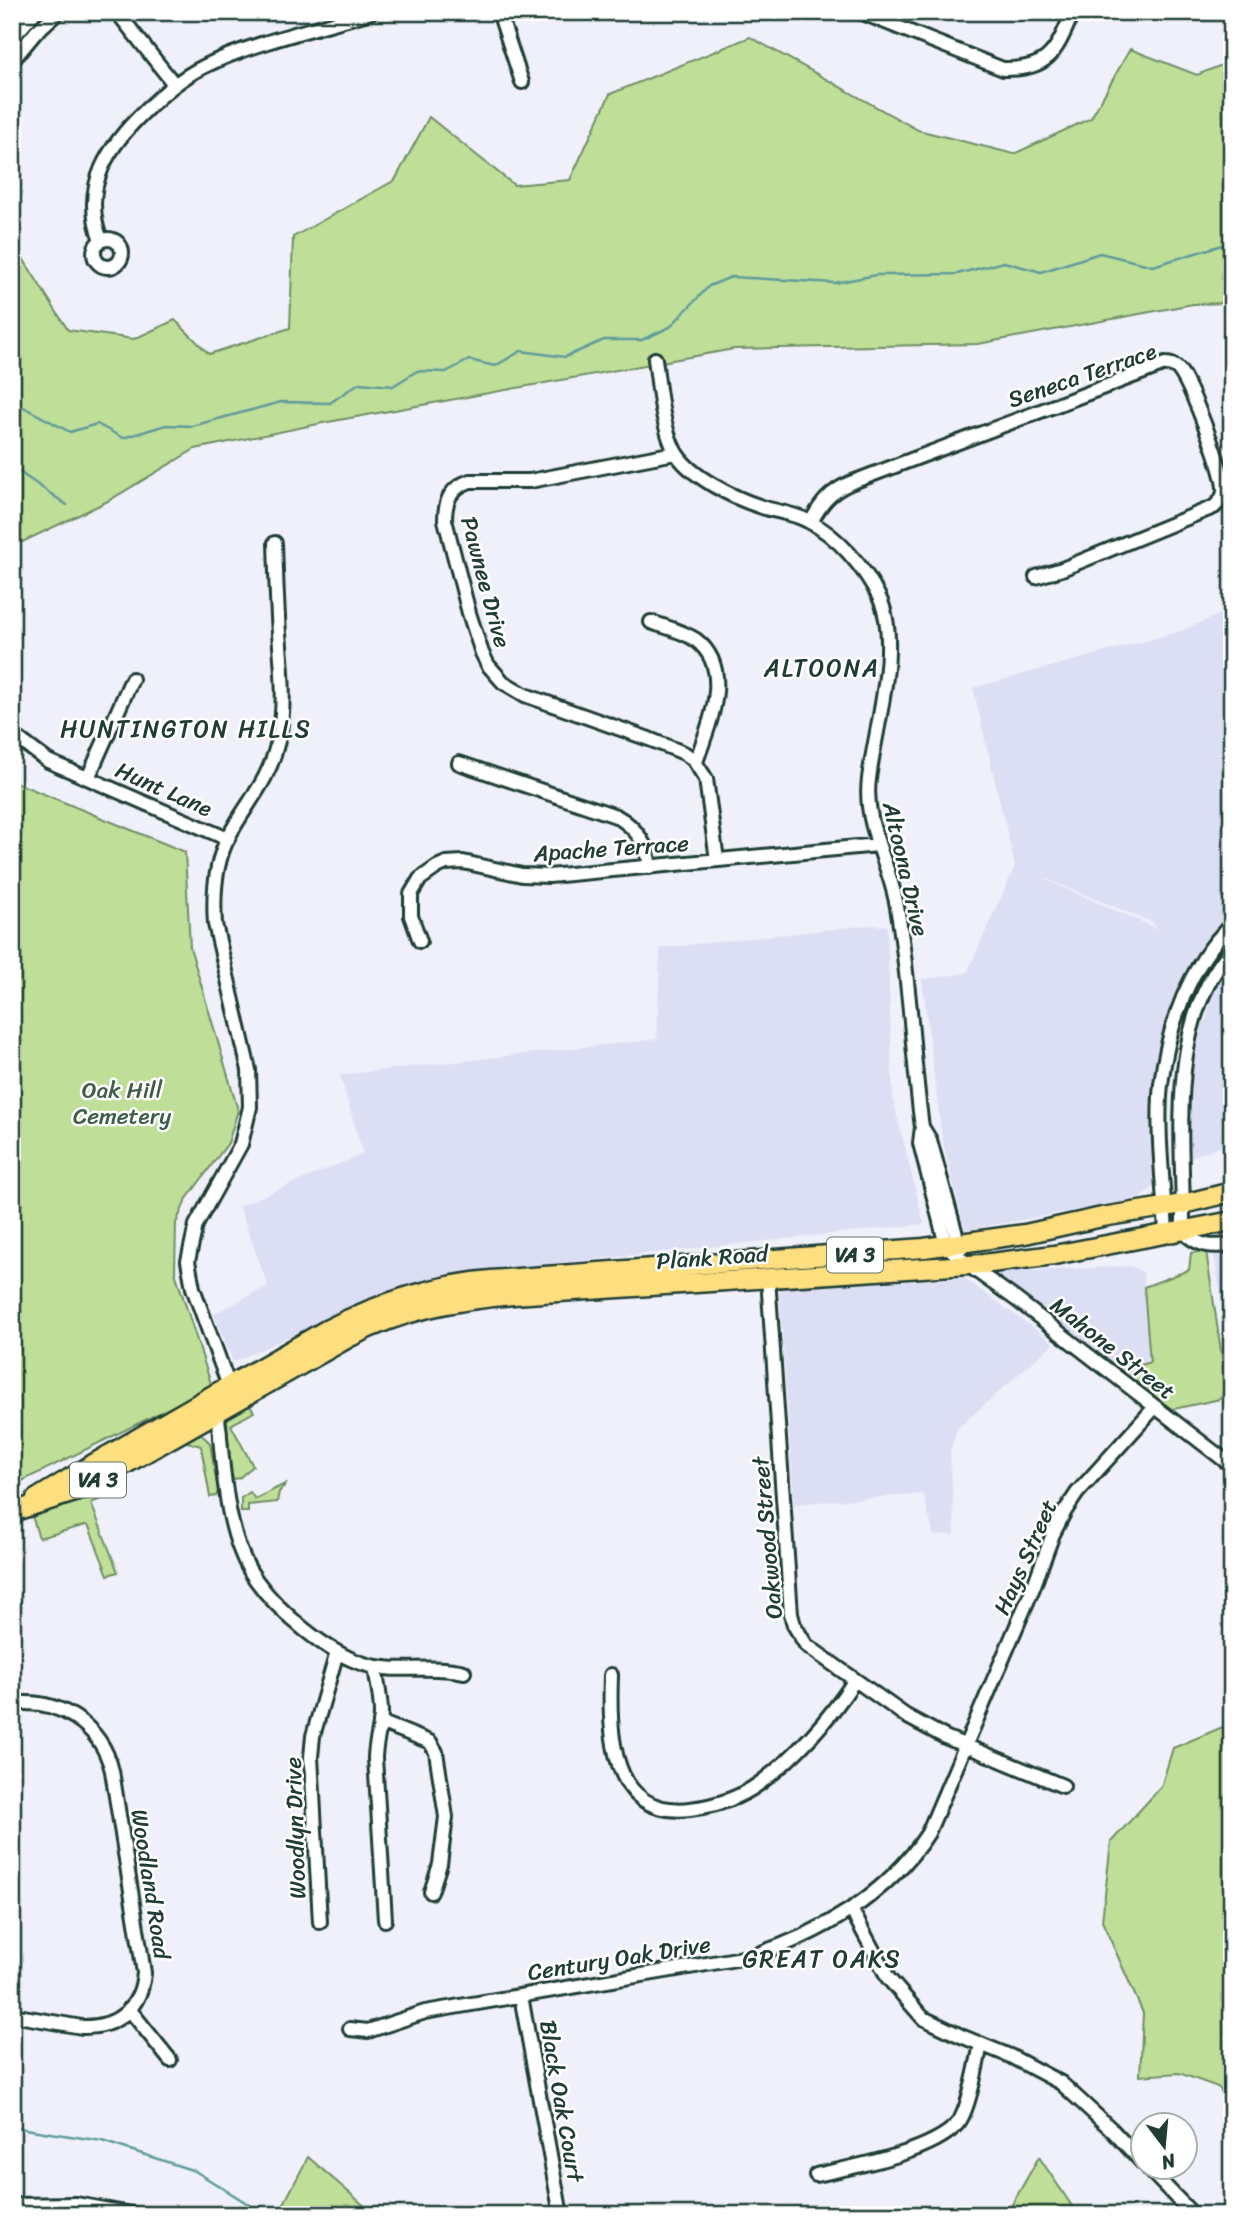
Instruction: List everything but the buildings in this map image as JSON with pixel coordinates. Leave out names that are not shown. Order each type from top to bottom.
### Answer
[{"type":"highway","name":"Plank Road","points":[[229,1386],[343,1321],[386,1302],[462,1283],[861,1254],[952,1244],[1025,1234],[1102,1217],[1184,1204],[1232,1192]]},
{"type":"highway","name":"Plank Road","points":[[218,1411],[350,1336],[381,1322],[424,1308],[481,1297],[968,1265],[1054,1255],[1232,1221]]},
{"type":"highway","points":[[705,1282],[709,1273],[727,1263]]},
{"type":"highway","points":[[646,1286],[673,1276],[677,1267]]},
{"type":"highway","name":"VA 3","points":[[17,1511],[229,1386]]},
{"type":"highway","name":"VA 3","points":[[17,1511],[78,1491],[218,1411]]},
{"type":"street","points":[[12,38],[35,12]]},
{"type":"street","points":[[12,61],[36,32],[58,12]]},
{"type":"street","points":[[117,12],[174,84]]},
{"type":"street","points":[[101,240],[95,226],[93,204],[97,180],[109,151],[133,123],[174,84],[205,66],[245,50],[371,12]]},
{"type":"street","points":[[499,12],[522,82]]},
{"type":"street","points":[[860,12],[1003,69],[1023,69],[1042,63],[1058,48],[1073,12]]},
{"type":"street","points":[[655,359],[663,411],[676,453]]},
{"type":"street","name":"Seneca Terrace","points":[[811,522],[820,504],[829,495],[850,483],[1165,364],[1175,366],[1193,397],[1219,466],[1224,489],[1220,502],[1062,569],[1036,577]]},
{"type":"street","name":"Altoona Drive","points":[[676,453],[690,470],[745,501],[811,522],[842,547],[857,564],[875,589],[885,613],[888,649],[867,798],[871,822],[891,878],[899,918],[922,1128],[920,1143],[952,1244]]},
{"type":"street","name":"Pawnee Drive","points":[[676,453],[530,481],[470,481],[451,494],[445,505],[445,520],[478,643],[496,675],[526,695],[684,753],[696,762]]},
{"type":"street","points":[[275,543],[282,681],[279,738],[265,779],[228,839],[218,868],[214,907],[215,924],[249,1070],[250,1107],[241,1144],[195,1225],[188,1261],[193,1287],[229,1386],[218,1411],[223,1476],[236,1537],[250,1572],[268,1595],[294,1619],[337,1652],[358,1662],[375,1667],[436,1667],[464,1672]]},
{"type":"street","points":[[651,622],[696,640],[704,648],[713,665],[715,701],[696,762],[706,779],[717,860]]},
{"type":"street","points":[[88,778],[132,679]]},
{"type":"street","name":"Hunt Lane","points":[[12,734],[48,761],[228,839]]},
{"type":"street","points":[[459,763],[626,821],[641,837],[650,867]]},
{"type":"street","name":"Apache Terrace","points":[[420,941],[411,916],[411,894],[420,879],[446,863],[463,862],[492,870],[541,876],[878,845]]},
{"type":"street","points":[[1232,924],[1206,955],[1189,982],[1179,1009],[1161,1086],[1165,1207],[1175,1233],[1203,1245],[1232,1245]]},
{"type":"street","points":[[1175,1233],[1184,1204],[1182,1092],[1188,1042],[1205,990],[1232,949]]},
{"type":"street","points":[[952,1244],[968,1265]]},
{"type":"street","name":"Mahone Street","points":[[968,1265],[1232,1466]]},
{"type":"street","name":"Oakwood Street","points":[[768,1278],[791,1614],[799,1636],[806,1645],[923,1725],[1063,1786]]},
{"type":"street","name":"Hays Street","points":[[966,1745],[1065,1511],[1077,1493],[1155,1407]]},
{"type":"street","name":"Woodlyn Drive","points":[[320,1923],[311,1758],[313,1736],[337,1652]]},
{"type":"street","points":[[375,1667],[381,1709],[374,1758],[385,1920]]},
{"type":"street","points":[[611,1675],[610,1708],[615,1754],[625,1780],[633,1791],[670,1810],[719,1803],[740,1796],[760,1783],[817,1731],[855,1680]]},
{"type":"street","name":"Woodland Road","points":[[12,1704],[55,1707],[77,1718],[98,1738],[110,1763],[144,1973],[140,1992],[129,2009]]},
{"type":"street","points":[[380,1722],[430,1742],[436,1752],[446,1817],[440,1864],[431,1892]]},
{"type":"street","name":"Century Oak Drive","points":[[350,2029],[368,2031],[425,2012],[748,1957],[796,1940],[851,1909],[902,1868],[928,1833],[966,1745]]},
{"type":"street","points":[[851,1909],[888,1978],[923,2018],[1010,2056],[1061,2082],[1128,2147]]},
{"type":"street","name":"Black Oak Court","points":[[521,1996],[561,2215]]},
{"type":"street","points":[[12,2015],[94,2027],[114,2022],[129,2009],[170,2060]]},
{"type":"street","points":[[816,2175],[914,2151],[941,2137],[959,2122],[972,2085],[981,2044]]},
{"type":"street","points":[[1161,2182],[1193,2215]]},
{"type":"street","points":[[12,2205],[76,2204],[137,2215]]},
{"type":"shaded area","points":[[1232,609],[1232,917],[1201,949],[1183,983],[1159,1060],[1155,1184],[1141,1198],[965,1230],[942,1138],[922,979],[967,973],[1015,866],[973,688],[1178,632]],"holes":[[[1046,879],[1152,922],[1158,929]]]},
{"type":"shaded area","points":[[871,925],[887,926],[893,1100],[924,1224],[523,1267],[399,1287],[233,1362],[214,1314],[268,1286],[239,1206],[363,1154],[340,1075],[657,1039],[660,948]]},
{"type":"shaded area","points":[[1232,958],[1232,1142],[1188,1158],[1187,1093],[1196,1032],[1200,1023],[1206,1021],[1213,988]]},
{"type":"shaded area","points":[[1232,1253],[1232,1361],[1214,1256]]},
{"type":"shaded area","points":[[1131,1266],[1143,1272],[1150,1362],[1130,1369],[1129,1374],[995,1273]]},
{"type":"shaded area","points":[[964,1278],[1054,1343],[957,1429],[950,1452],[955,1534],[934,1536],[923,1494],[794,1504],[779,1289]]},
{"type":"green space","points":[[750,37],[918,130],[1014,154],[1091,118],[1130,49],[1197,75],[1232,61],[1232,303],[1193,304],[978,344],[734,349],[328,422],[195,449],[108,501],[12,547],[12,241],[68,330],[134,339],[175,320],[209,354],[290,328],[293,237],[395,180],[429,117],[514,185],[570,180],[610,94]]},
{"type":"green space","name":"Oak Hill Cemetery","points":[[12,781],[185,852],[190,947],[238,1110],[228,1143],[186,1200],[176,1223],[175,1272],[212,1387],[12,1486]]},
{"type":"green space","points":[[1206,1251],[1227,1391],[1220,1399],[1169,1410],[1132,1381],[1130,1369],[1150,1362],[1144,1287],[1189,1270],[1191,1253]]},
{"type":"green space","points":[[248,1403],[254,1412],[231,1425],[253,1466],[234,1479],[230,1474],[227,1420],[231,1414]]},
{"type":"green space","points":[[192,1435],[202,1435],[210,1443],[218,1491],[216,1496],[210,1497],[201,1446],[180,1440]]},
{"type":"green space","points":[[287,1483],[279,1492],[277,1502],[248,1505],[248,1512],[241,1512],[241,1498],[250,1492],[255,1499]]},
{"type":"green space","points":[[99,1487],[104,1498],[91,1503],[118,1572],[108,1575],[89,1527],[86,1525],[39,1538],[32,1516]]},
{"type":"green space","points":[[1232,1723],[1232,2105],[1218,2087],[1179,2073],[1140,2076],[1143,2013],[1102,1921],[1111,1842],[1161,1787],[1173,1748]]},
{"type":"green space","points":[[308,2157],[375,2215],[278,2215]]},
{"type":"green space","points":[[1039,2157],[1078,2215],[1000,2215],[1010,2208]]},
{"type":"waterway","points":[[12,401],[70,432],[97,424],[123,438],[166,425],[192,426],[281,402],[330,403],[359,383],[393,386],[417,371],[446,372],[469,360],[495,366],[521,351],[565,357],[604,340],[642,340],[670,327],[709,286],[731,277],[835,283],[876,275],[957,274],[1004,262],[1041,272],[1100,253],[1153,266],[1232,242]]},
{"type":"waterway","points":[[12,467],[67,505]]},
{"type":"waterway","points":[[12,2127],[102,2141],[195,2171],[266,2215]]},
{"type":"district","name":"ALTOONA","points":[[822,668]]},
{"type":"district","name":"HUNTINGTON HILLS","points":[[186,729]]},
{"type":"district","name":"GREAT OAKS","points":[[822,1959]]}]
